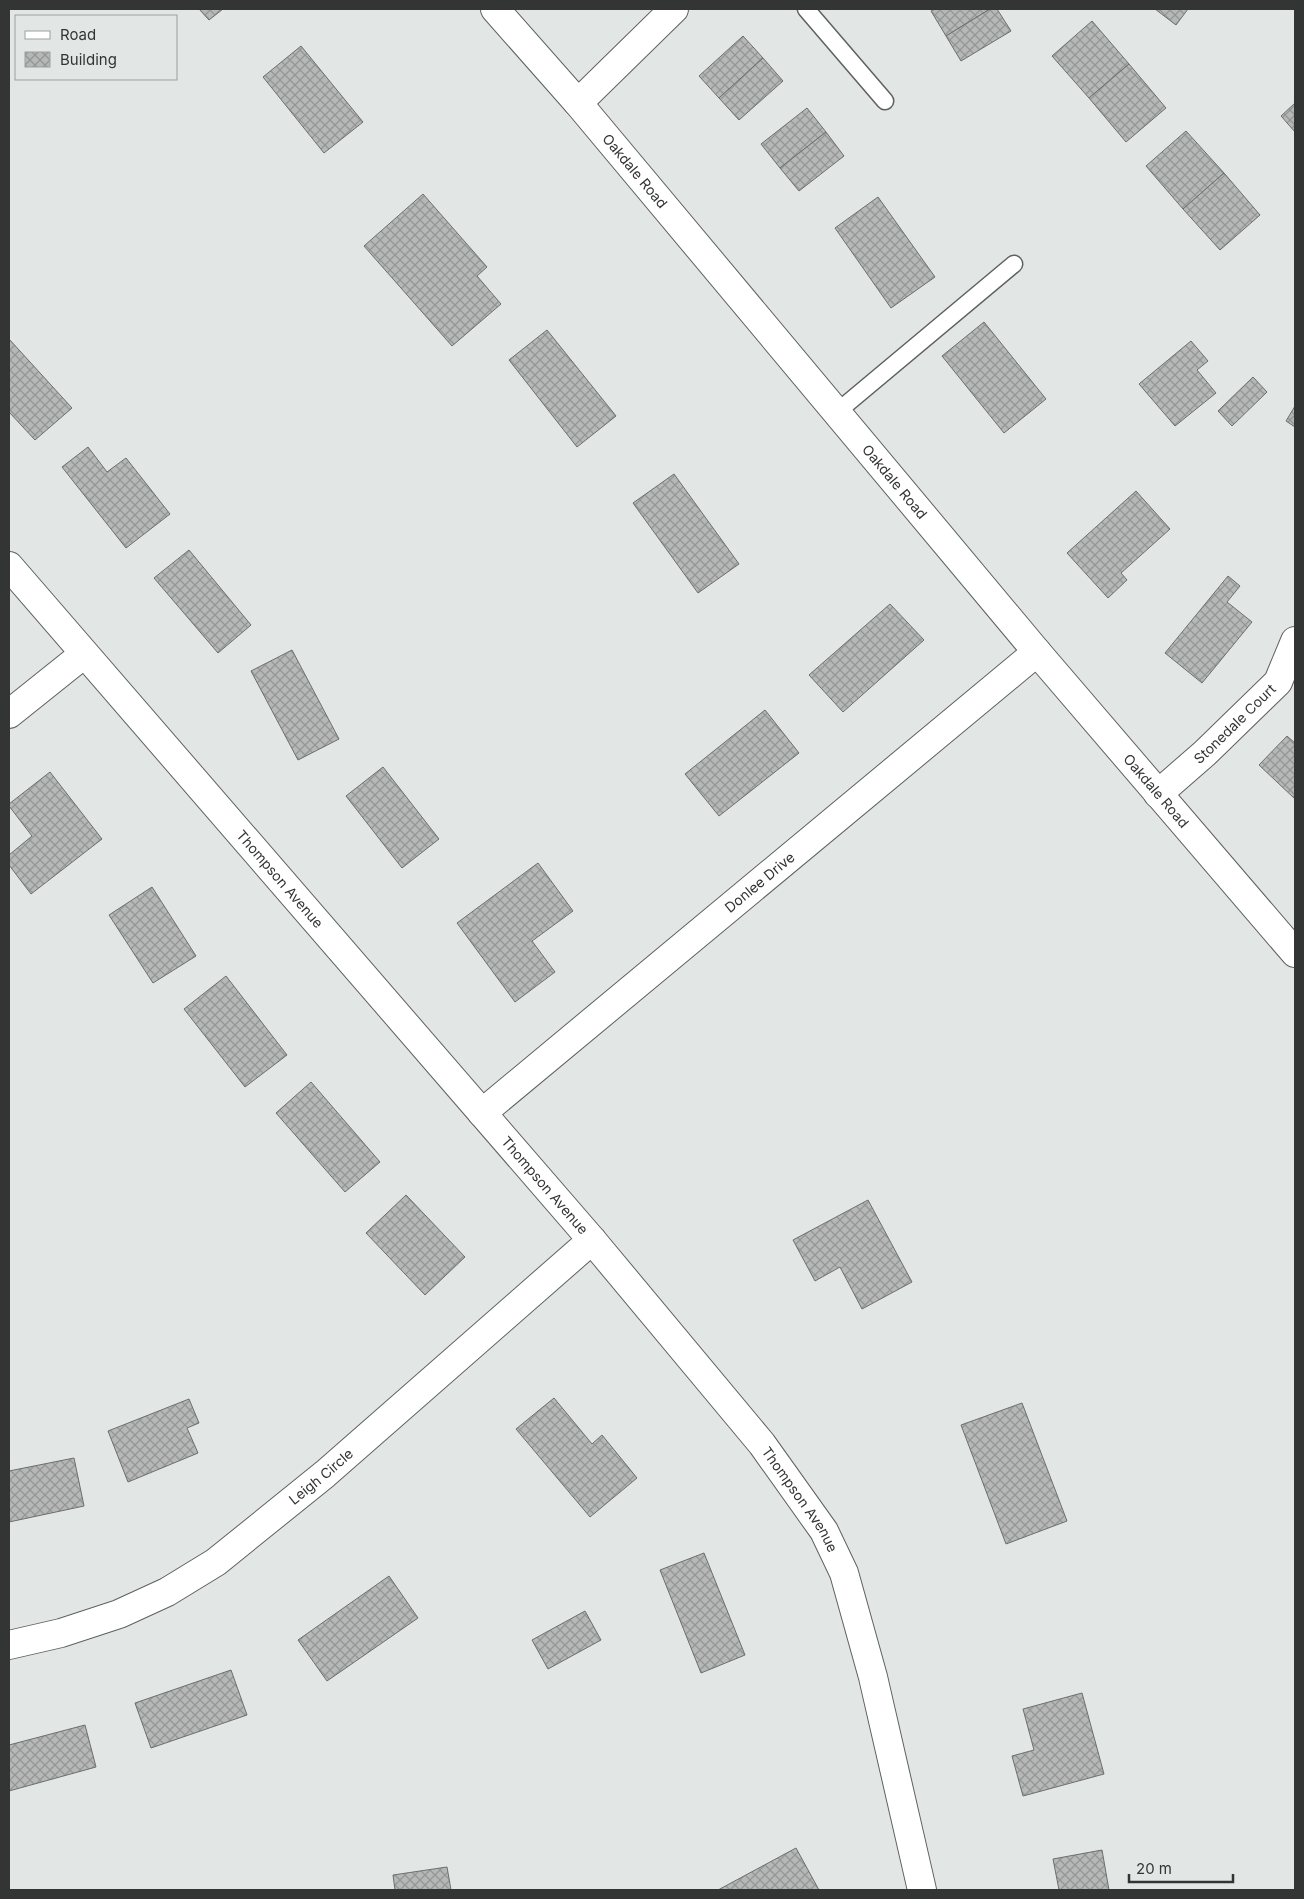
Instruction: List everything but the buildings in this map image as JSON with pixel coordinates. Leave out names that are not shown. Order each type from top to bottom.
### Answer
[{"type":"street","name":"Oakdale Road","points":[[495,9],[578,103],[1037,652],[1295,953]]},
{"type":"street","points":[[578,103],[674,9]]},
{"type":"street","name":"Thompson Avenue","points":[[9,566],[592,1240],[762,1444],[824,1531],[844,1573],[873,1677],[922,1890]]},
{"type":"street","name":"Stonedale Court","points":[[1158,794],[1205,753],[1278,682],[1295,641]]},
{"type":"street","name":"Donlee Drive","points":[[482,1113],[1037,652]]},
{"type":"street","points":[[9,714],[84,654]]},
{"type":"street","name":"Leigh Circle","points":[[9,1645],[61,1633],[119,1614],[167,1592],[216,1562],[325,1474],[592,1240]]},
{"type":"lane","points":[[806,9],[885,102]]},
{"type":"lane","points":[[837,412],[1014,264]]}]
